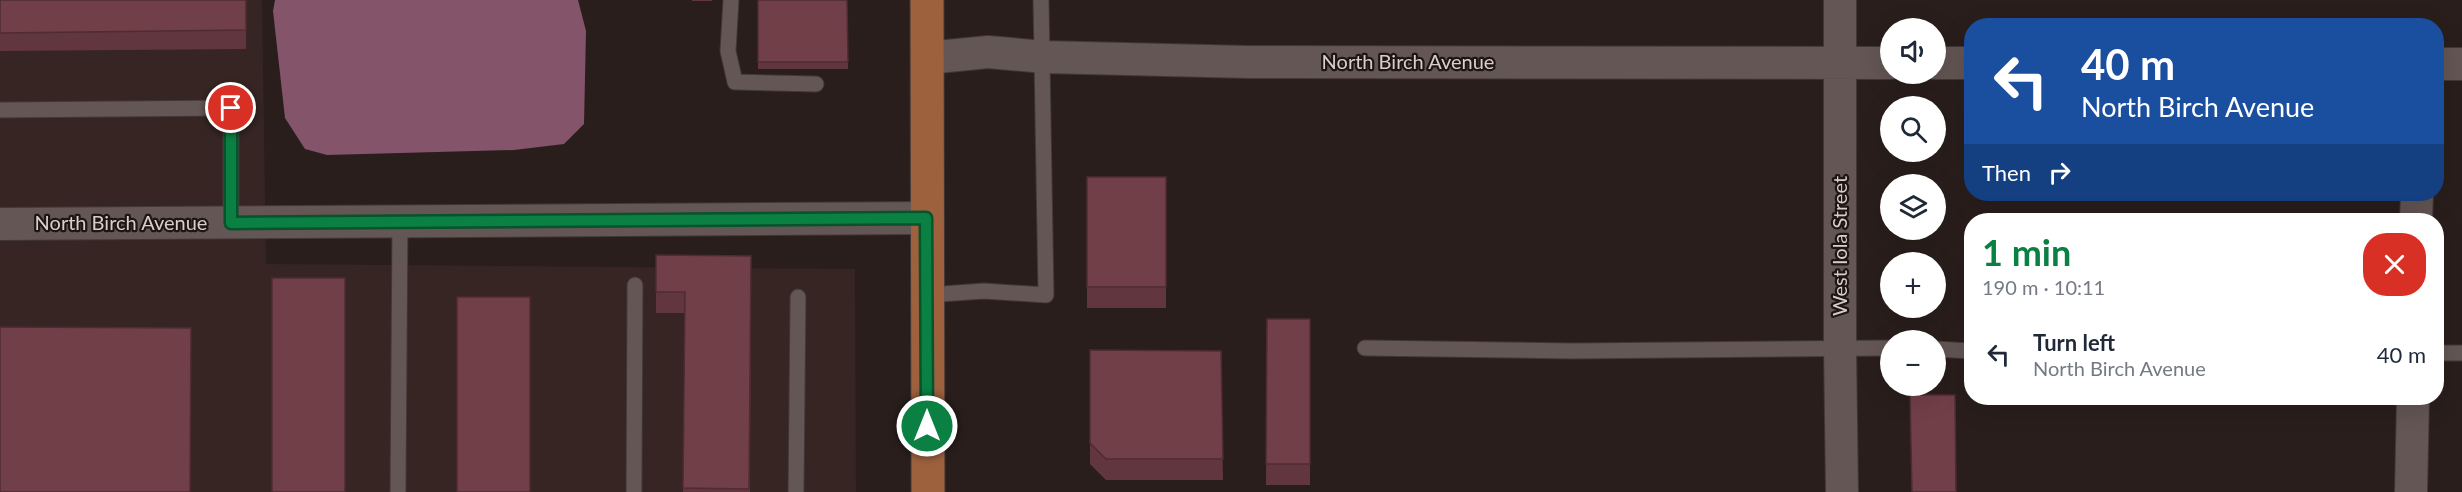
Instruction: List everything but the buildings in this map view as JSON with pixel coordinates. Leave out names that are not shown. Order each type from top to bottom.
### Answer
[{"type":"main road","points":[[927,0],[928,492]]},
{"type":"street","name":"West Iola Street","points":[[1840,0],[1842,492]]},
{"type":"street","name":"North Birch Avenue","points":[[927,58],[988,52],[1044,57],[1248,62],[1880,63]]},
{"type":"street","points":[[1946,63],[1964,63]]},
{"type":"street","points":[[2444,64],[2462,64]]},
{"type":"street","name":"North Birch Avenue","points":[[0,224],[926,218]]},
{"type":"street","points":[[2411,492],[2413,405]]},
{"type":"lane","points":[[731,0],[728,51],[735,82],[816,84]]},
{"type":"lane","points":[[927,295],[984,291],[1046,295],[1044,57],[1041,0]]},
{"type":"lane","points":[[0,110],[231,108],[231,223]]},
{"type":"lane","points":[[398,492],[400,222]]},
{"type":"lane","points":[[634,492],[635,285]]},
{"type":"lane","points":[[796,492],[798,297]]},
{"type":"lane","points":[[1365,348],[1573,351],[1880,348]]},
{"type":"lane","points":[[1946,350],[1964,351]]},
{"type":"lane","points":[[2444,353],[2462,353]]},
{"type":"shaded area","points":[[0,0],[262,0],[266,264],[855,269],[856,492],[0,492]]},
{"type":"shaded area","points":[[275,0],[578,0],[586,31],[584,124],[564,144],[514,150],[327,155],[305,149],[285,118],[273,11]]},
{"type":"route","points":[[231,108],[231,223],[926,218],[927,426]]}]
